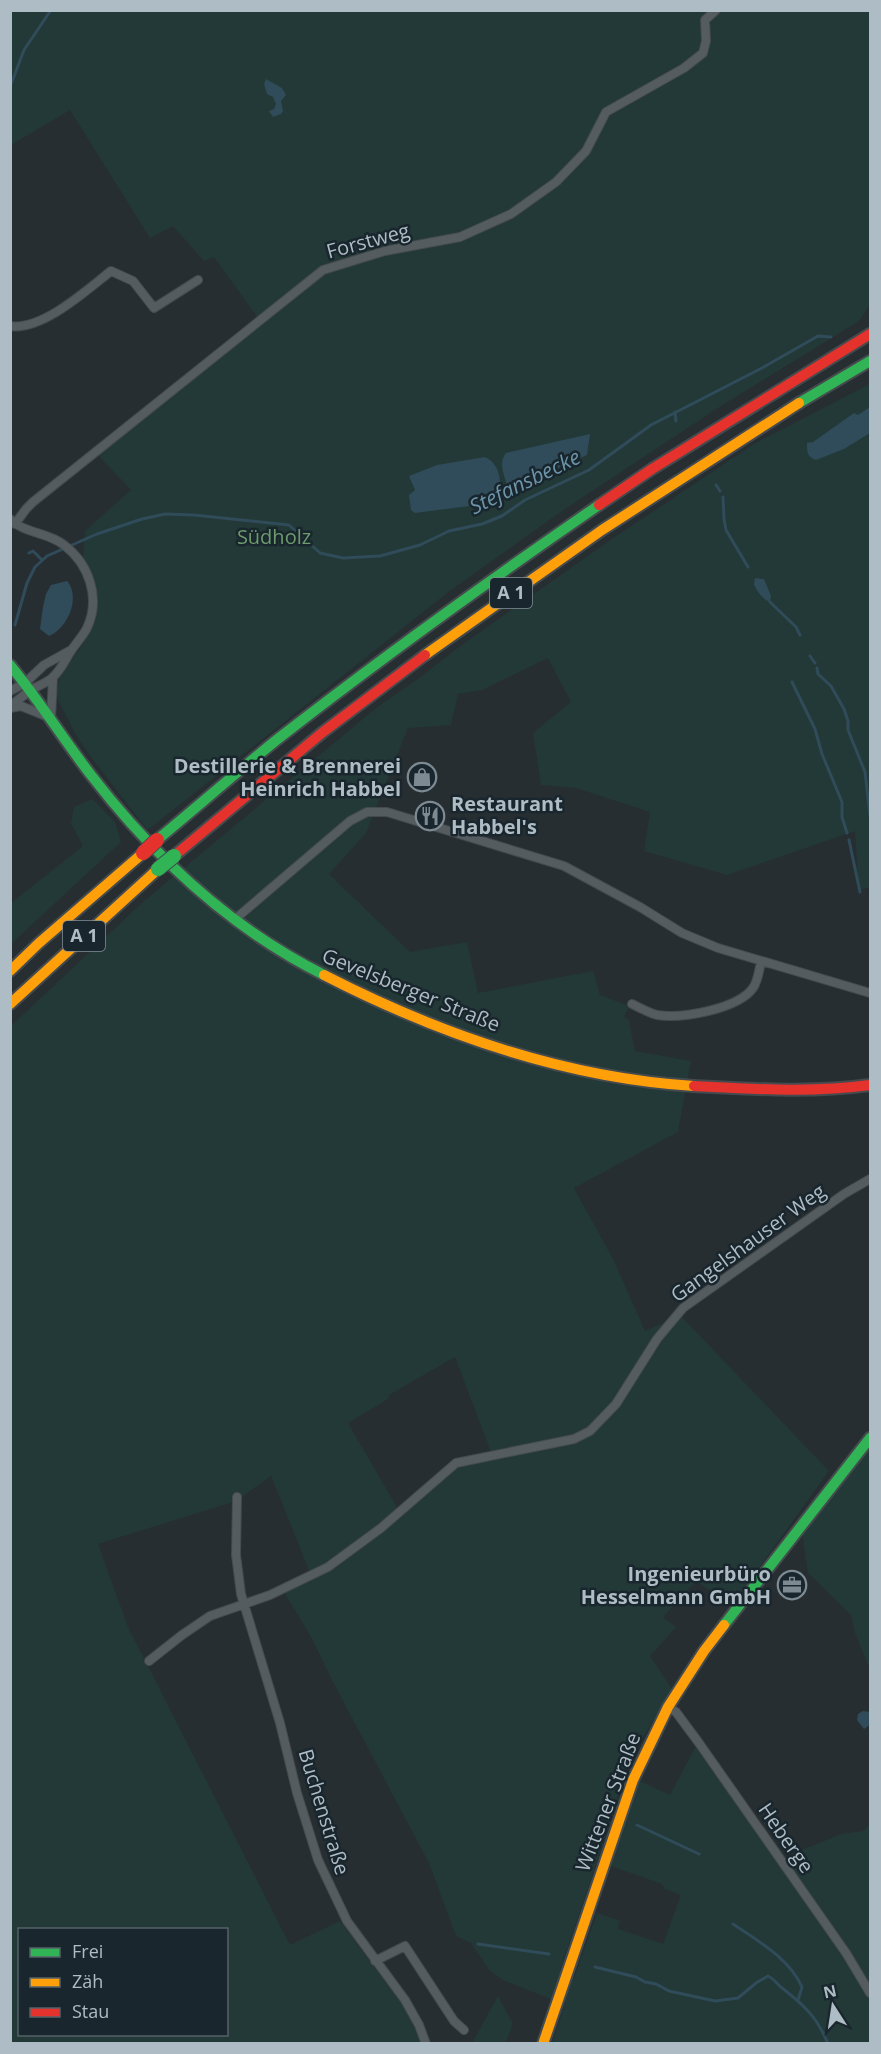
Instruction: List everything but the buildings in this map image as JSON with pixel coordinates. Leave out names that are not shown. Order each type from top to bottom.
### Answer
[{"type":"main road","name":"A 1","points":[[10,971],[157,840],[276,740],[344,687],[507,568],[652,469],[870,334]]},
{"type":"main road","name":"A 1","points":[[10,1004],[174,856],[343,717],[520,586],[671,484],[870,361]]},
{"type":"main road","name":"Gevelsberger Straße","points":[[10,665],[28,686],[90,773],[144,838],[183,878],[234,920],[295,961],[353,991],[473,1040],[571,1067],[648,1082],[743,1090],[791,1091],[870,1085]]},
{"type":"main road","name":"Wittener Straße","points":[[543,2043],[633,1780],[668,1707],[704,1651],[870,1438]]},
{"type":"street","name":"Forstweg","points":[[13,522],[33,502],[323,270],[386,251],[460,237],[512,214],[556,182],[585,150],[606,112],[684,68],[703,53],[706,41],[705,21],[716,10]]},
{"type":"street","points":[[10,326],[24,326],[36,322],[62,308],[111,271],[133,281],[154,308],[198,280]]},
{"type":"street","points":[[10,707],[21,706],[51,718],[53,677],[87,627],[92,611],[93,596],[82,562],[71,550],[62,543],[27,531],[13,522]]},
{"type":"street","points":[[10,707],[44,665],[72,649]]},
{"type":"street","points":[[10,691],[53,677]]},
{"type":"street","points":[[234,920],[350,821],[368,812],[387,812],[564,866],[640,907],[682,933],[718,948],[870,993]]},
{"type":"street","points":[[632,1004],[656,1015],[670,1016],[688,1015],[723,1006],[742,998],[754,987],[761,962]]},
{"type":"street","name":"Gangelshauser Weg","points":[[149,1661],[205,1619],[270,1595],[328,1567],[381,1528],[456,1463],[574,1439],[590,1431],[616,1404],[657,1339],[683,1308],[844,1194],[870,1179]]},
{"type":"street","points":[[237,1497],[236,1555],[243,1604]]},
{"type":"street","name":"Buchenstraße","points":[[243,1604],[280,1723],[297,1793],[318,1860],[347,1921],[405,2000],[426,2043]]},
{"type":"street","name":"Heberge","points":[[668,1707],[676,1712],[699,1743],[840,1944],[870,1993]]},
{"type":"street","points":[[375,1961],[405,1946],[454,2021],[464,2031]]},
{"type":"green space","name":"Südholz","points":[[10,11],[870,11],[870,305],[859,321],[721,406],[568,507],[451,590],[149,829],[146,828],[93,760],[76,735],[57,698],[60,675],[92,628],[96,610],[95,583],[83,558],[85,531],[131,490],[98,455],[258,318],[214,257],[204,261],[173,226],[150,238],[70,110],[11,145]]},
{"type":"green space","points":[[870,384],[870,887],[859,890],[855,831],[727,875],[644,851],[650,812],[576,788],[541,785],[533,733],[571,702],[548,658],[482,690],[458,694],[451,725],[408,728],[366,833],[329,874],[410,952],[467,942],[478,993],[593,971],[600,995],[629,1006],[624,1017],[629,1020],[635,1051],[691,1061],[678,1132],[574,1188],[614,1261],[645,1331],[680,1315],[829,1471],[732,1605],[696,1581],[663,1617],[676,1627],[650,1656],[672,1689],[627,1764],[611,1820],[560,1970],[574,1978],[597,1913],[620,1921],[618,1929],[663,1944],[681,1895],[665,1889],[662,1884],[611,1866],[640,1781],[670,1795],[697,1744],[776,1861],[841,1834],[864,1831],[870,1823],[870,2043],[552,2043],[566,2001],[551,1999],[505,1981],[490,1971],[471,1943],[456,1936],[429,1863],[310,1635],[284,1592],[313,1580],[271,1476],[236,1501],[98,1544],[128,1627],[290,1945],[340,1921],[415,2022],[421,2041],[413,2044],[11,2044],[11,1026],[143,902],[376,708],[609,541],[754,444]],"holes":[[[455,1357],[491,1452],[508,1453],[457,1465],[398,1509],[348,1423],[388,1399],[389,1395]]]},
{"type":"green space","points":[[92,799],[115,822],[121,842],[11,944],[11,903],[83,846],[71,823],[74,807]]},
{"type":"green space","points":[[870,1443],[870,1669],[855,1633],[851,1615],[808,1573],[802,1532]]},
{"type":"green space","points":[[498,1996],[513,2024],[506,2042],[508,2043],[472,2043]]},
{"type":"water","points":[[266,79],[282,88],[286,95],[281,101],[283,111],[273,117],[269,111],[274,109],[276,104],[273,97],[267,94],[264,84]]},
{"type":"water","points":[[870,407],[870,433],[844,449],[816,460],[809,456],[807,443],[813,442],[854,413],[858,415]]},
{"type":"water","points":[[590,434],[587,455],[512,488],[507,485],[502,465],[506,453]]},
{"type":"water","points":[[485,457],[494,463],[498,473],[499,494],[477,505],[415,513],[411,510],[409,495],[415,490],[409,476],[437,465]]},
{"type":"water","points":[[755,578],[764,579],[771,596],[770,602],[757,590],[754,585]]},
{"type":"water","points":[[67,581],[73,595],[70,612],[62,626],[49,636],[40,629],[46,594],[51,585]]},
{"type":"water","points":[[863,1711],[870,1712],[870,1725],[864,1729],[857,1720],[858,1714]]},
{"type":"waterway","points":[[10,87],[24,50],[51,10]]},
{"type":"waterway","name":"Stefansbecke","points":[[15,625],[27,583],[35,567],[47,556],[97,534],[165,514],[289,525],[320,553],[343,558],[380,556],[420,545],[449,531],[482,524],[502,516],[525,500],[589,470],[651,425],[762,368],[818,336],[831,337]]},
{"type":"waterway","name":"Stefansbecke","points":[[675,412],[676,421]]},
{"type":"waterway","points":[[716,485],[720,491]]},
{"type":"waterway","points":[[723,497],[726,530],[748,567]]},
{"type":"waterway","points":[[29,553],[33,551],[42,560]]},
{"type":"waterway","points":[[770,602],[796,627],[800,635]]},
{"type":"waterway","points":[[810,656],[815,663]]},
{"type":"waterway","points":[[817,668],[818,674],[831,686],[844,709],[848,730],[865,772],[870,815]]},
{"type":"waterway","points":[[792,682],[815,729],[822,754],[842,802],[842,817],[847,833]]},
{"type":"waterway","points":[[849,840],[860,892]]},
{"type":"waterway","points":[[637,1825],[699,1854]]},
{"type":"waterway","points":[[733,1924],[772,1951],[789,1967],[802,1987],[798,2000]]},
{"type":"waterway","points":[[478,1944],[549,1954]]},
{"type":"waterway","points":[[595,1967],[636,1977],[669,1991],[715,2001],[738,1998],[768,1976],[810,2013],[828,2044]]},
{"type":"traffic: fast","points":[[799,403],[870,361]]},
{"type":"traffic: fast","points":[[157,840],[318,708],[437,619],[599,505]]},
{"type":"traffic: fast","points":[[10,665],[91,775],[141,835],[168,862],[226,913],[257,936],[324,975]]},
{"type":"traffic: fast","points":[[158,869],[174,856]]},
{"type":"traffic: fast","points":[[724,1625],[870,1438]]},
{"type":"traffic: slow","points":[[425,655],[602,530],[799,403]]},
{"type":"traffic: slow","points":[[10,971],[143,853]]},
{"type":"traffic: slow","points":[[10,1004],[158,869]]},
{"type":"traffic: slow","points":[[324,975],[412,1016],[503,1050],[598,1074],[694,1086]]},
{"type":"traffic: slow","points":[[543,2044],[633,1780],[668,1707],[704,1651],[724,1625]]},
{"type":"traffic: jam","points":[[599,505],[652,469],[870,334]]},
{"type":"traffic: jam","points":[[174,856],[323,732],[425,655]]},
{"type":"traffic: jam","points":[[143,853],[157,840]]},
{"type":"traffic: jam","points":[[694,1086],[804,1090],[870,1085]]},
{"type":"place","name":"Destillerie & Brennerei Heinrich Habbel","points":[[422,777]]},
{"type":"place","name":"Restaurant Habbel's","points":[[430,816]]},
{"type":"place","name":"Ingenieurbüro Hesselmann GmbH","points":[[792,1585]]}]
